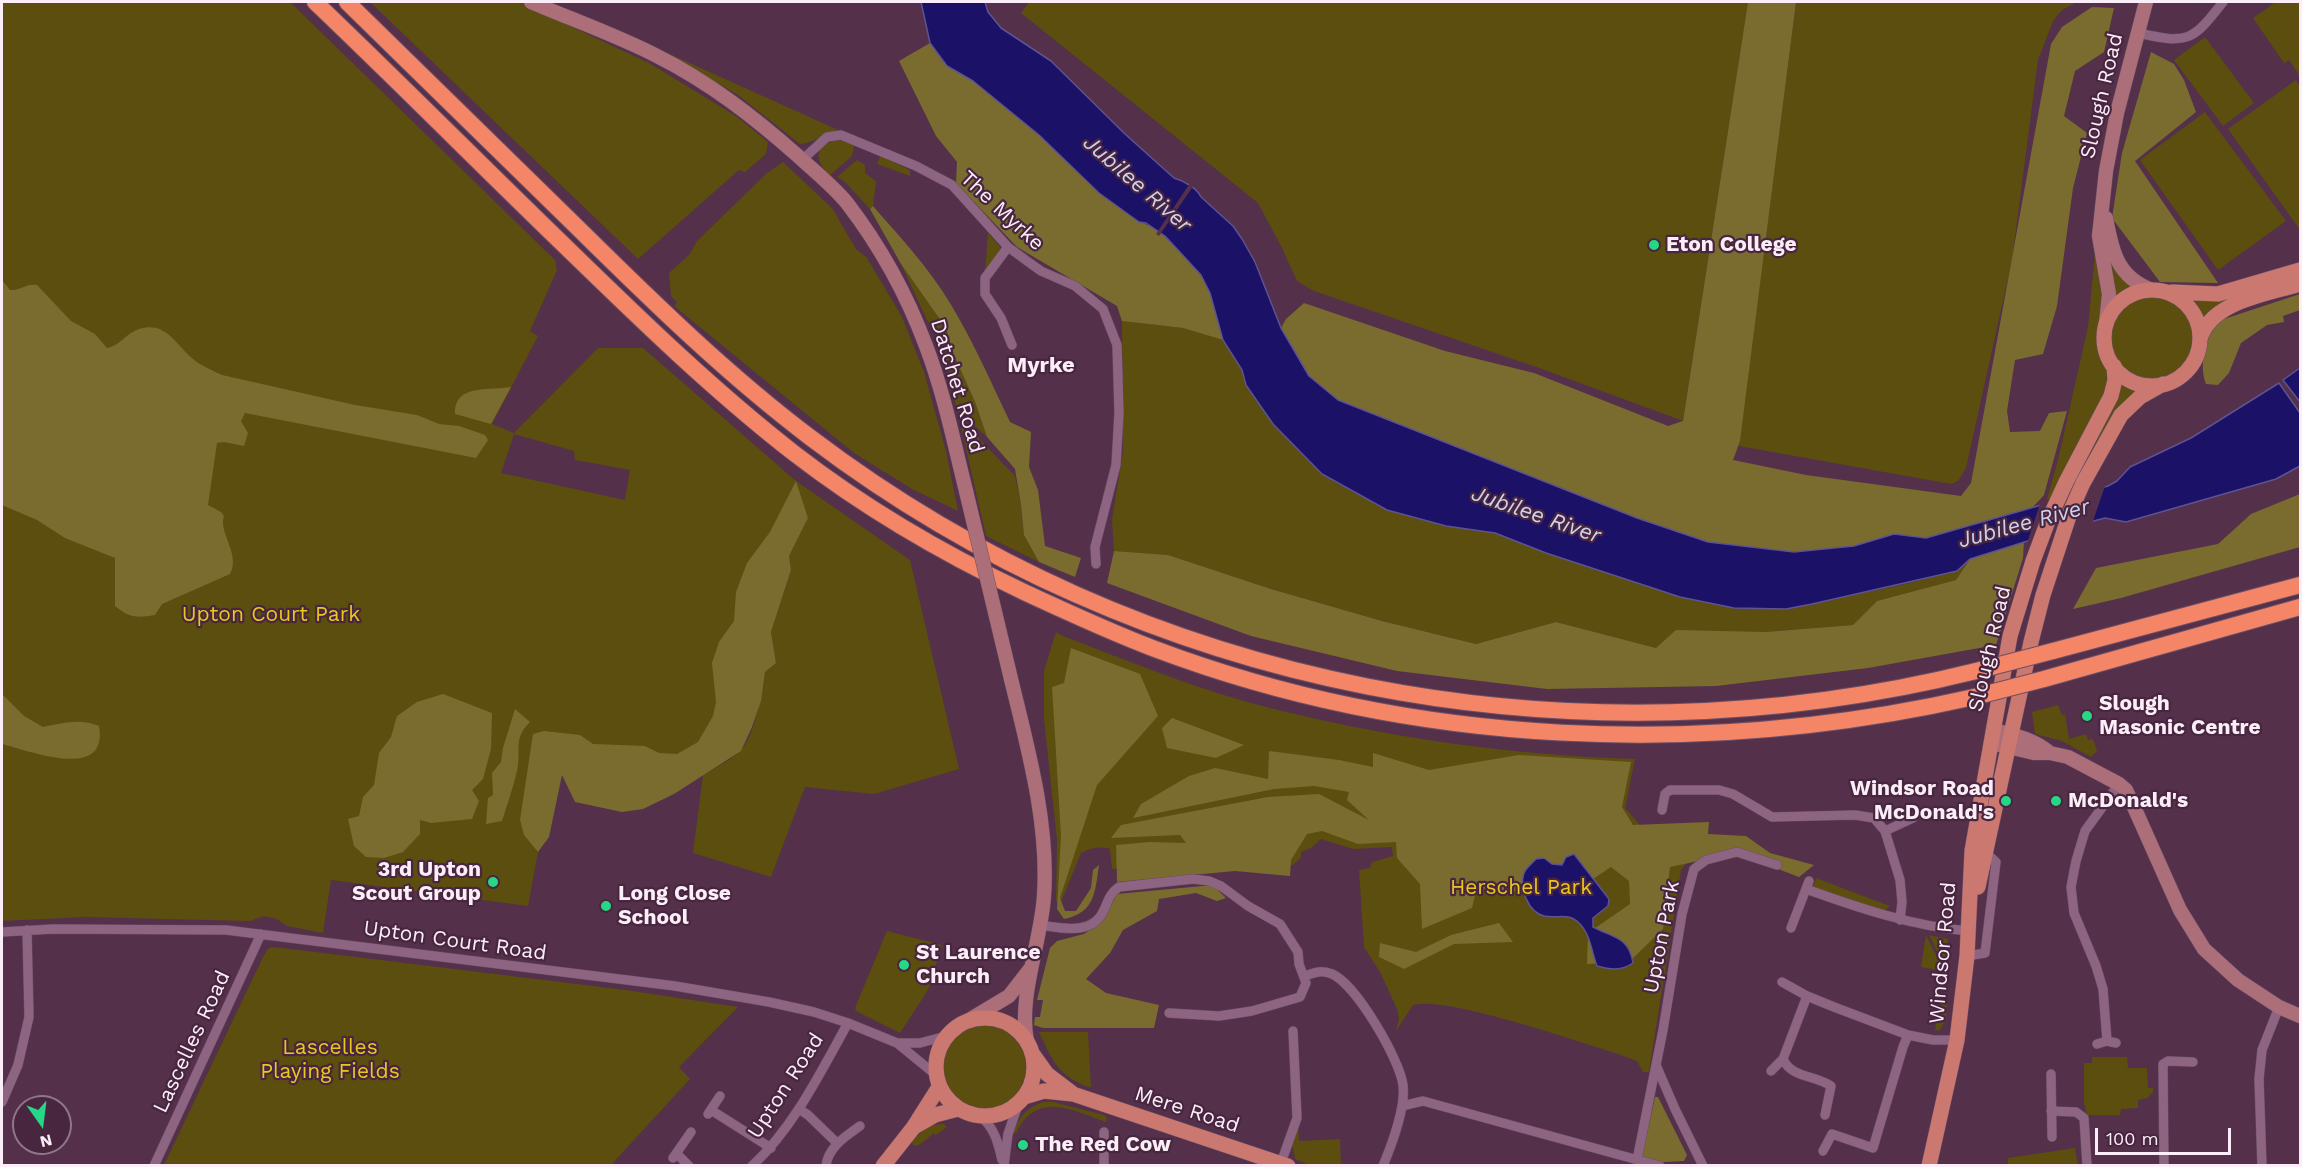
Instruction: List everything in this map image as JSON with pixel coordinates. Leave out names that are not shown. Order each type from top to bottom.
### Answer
[{"type":"highway","points":[[315,2],[621,301],[729,401],[772,435],[879,512],[916,534],[1003,582],[1088,622],[1156,650],[1288,690],[1373,710],[1506,729],[1635,735],[1734,732],[1851,721],[1974,697],[2301,607]]},
{"type":"highway","points":[[347,2],[666,314],[735,378],[774,410],[853,469],[944,527],[1015,565],[1111,609],[1186,638],[1316,676],[1436,699],[1549,711],[1695,713],[1792,705],[1885,691],[1976,671],[2301,585]]},
{"type":"main road","name":"Datchet Road","points":[[531,2],[610,33],[687,72],[745,111],[830,185],[856,216],[908,303],[935,371],[1029,755],[1043,845],[1045,880],[1040,925],[1024,1014],[1029,1047]]},
{"type":"main road","name":"Slough Road","points":[[2106,324],[2109,294],[2099,236],[2106,171],[2117,113],[2146,2]]},
{"type":"main road","name":"Slough Road","points":[[2103,201],[2109,237],[2120,266],[2129,278],[2158,290]]},
{"type":"main road","points":[[2163,384],[2143,385],[2134,382],[2120,374],[2114,366],[2105,344],[2106,324],[2120,302],[2140,291],[2218,294],[2301,270]]},
{"type":"main road","points":[[1968,931],[2043,595],[2071,510],[2083,483],[2121,415],[2140,397],[2186,371],[2195,358],[2206,325],[2222,310],[2301,284]]},
{"type":"main road","points":[[2158,290],[2177,297],[2191,310],[2199,328],[2200,339]]},
{"type":"main road","name":"Slough Road","points":[[1992,737],[2010,636],[2033,561],[2066,482],[2109,401],[2115,380],[2114,366]]},
{"type":"main road","points":[[1992,737],[2042,746],[2050,753],[2068,757],[2126,790],[2180,910],[2204,949],[2238,980],[2278,1007],[2301,1016]]},
{"type":"main road","name":"Windsor Road","points":[[1929,1166],[1957,1040],[1967,956],[1972,851],[1992,737]]},
{"type":"main road","name":"Datchet Road","points":[[969,1020],[1009,996],[1031,967]]},
{"type":"main road","points":[[996,1019],[1008,1023],[1018,1031],[1047,1074],[1073,1094],[1044,1091],[1022,1100],[1008,1111],[994,1115],[980,1116],[958,1109],[947,1099],[937,1081],[935,1062],[939,1048],[946,1036],[969,1020],[996,1019]]},
{"type":"main road","points":[[1022,1100],[1033,1076],[1029,1047]]},
{"type":"main road","points":[[883,1166],[913,1128],[937,1081]]},
{"type":"main road","name":"Mere Road","points":[[1073,1094],[1285,1164]]},
{"type":"main road","points":[[913,1128],[935,1115],[958,1109]]},
{"type":"street","points":[[2138,33],[2171,40],[2190,37],[2223,2]]},
{"type":"street","name":"The Myrke","points":[[802,160],[827,137],[841,135],[916,166],[952,185],[1008,247],[1041,271],[1074,286],[1103,309],[1117,345],[1119,413],[1116,465],[1095,547],[1096,564]]},
{"type":"street","points":[[1008,247],[985,278],[985,294],[1001,318],[1011,345]]},
{"type":"street","points":[[2107,1043],[2103,989],[2074,913],[2072,887],[2076,861],[2085,831],[2119,784]]},
{"type":"street","points":[[1662,810],[1665,794],[1670,790],[1719,790],[1733,794],[1772,817],[1855,816],[1874,818],[1885,831],[1900,880],[1902,902],[1900,920]]},
{"type":"street","points":[[1885,831],[1913,818]]},
{"type":"street","name":"Upton Park","points":[[1637,1160],[1682,914],[1694,869],[1706,860],[1737,852],[1777,865]]},
{"type":"street","points":[[1967,956],[1985,953],[1996,862],[1985,852]]},
{"type":"street","points":[[1040,925],[1069,930],[1086,927],[1101,917],[1110,895],[1119,887],[1193,879],[1209,881],[1236,895],[1248,906],[1280,924],[1298,952],[1306,984],[1300,997],[1252,1011],[1219,1016],[1169,1013]]},
{"type":"street","points":[[1791,928],[1807,885],[1900,920],[1938,929],[1968,931]]},
{"type":"street","name":"Upton Court Road","points":[[2,932],[162,928],[261,934],[675,986],[769,1002],[814,1012],[848,1023],[897,1043],[937,1081]]},
{"type":"street","points":[[2,1102],[18,1065],[28,1017],[27,930]]},
{"type":"street","name":"Lascelles Road","points":[[154,1166],[261,934]]},
{"type":"street","points":[[1305,976],[1318,971],[1334,974],[1355,994],[1384,1038],[1398,1066],[1403,1086],[1402,1106],[1383,1166]]},
{"type":"street","points":[[1782,982],[1807,996],[1908,1035],[1933,1040],[1957,1040]]},
{"type":"street","points":[[1771,1071],[1783,1059],[1807,996]]},
{"type":"street","points":[[2262,1166],[2259,1079],[2262,1050],[2278,1007]]},
{"type":"street","name":"Upton Road","points":[[752,1166],[771,1148],[798,1109],[848,1023]]},
{"type":"street","points":[[1285,1164],[1297,1118],[1293,1031]]},
{"type":"street","points":[[1824,1151],[1832,1134],[1873,1148],[1902,1047],[1908,1035]]},
{"type":"street","name":"Upton Court Road","points":[[897,1043],[920,1043],[946,1036]]},
{"type":"street","points":[[1783,1059],[1786,1068],[1831,1086],[1826,1115]]},
{"type":"street","points":[[2164,1166],[2163,1064],[2168,1061],[2193,1062]]},
{"type":"street","points":[[1656,1065],[1703,1166]]},
{"type":"street","points":[[2050,1074],[2052,1137]]},
{"type":"street","points":[[720,1096],[709,1112],[757,1137],[771,1148]]},
{"type":"street","points":[[1004,1166],[1008,1134],[1022,1100]]},
{"type":"street","points":[[1402,1106],[1423,1101],[1554,1135],[1660,1166]]},
{"type":"street","points":[[798,1109],[808,1115],[837,1143]]},
{"type":"street","points":[[2051,1111],[2076,1112],[2084,1118],[2087,1166]]},
{"type":"street","points":[[980,1116],[988,1122],[996,1135],[1004,1166]]},
{"type":"street","points":[[826,1166],[837,1143],[860,1126]]},
{"type":"street","points":[[689,1166],[675,1156],[692,1132]]},
{"type":"street","points":[[1104,1132],[1104,1166]]},
{"type":"green space","name":"Upton Court Park","points":[[2,2],[290,2],[555,260],[557,270],[530,331],[538,336],[492,424],[514,433],[598,348],[643,348],[796,481],[910,560],[959,769],[874,794],[805,787],[771,877],[693,853],[703,775],[731,758],[745,745],[757,714],[765,672],[776,663],[771,632],[791,570],[789,556],[808,518],[796,482],[712,755],[561,755],[528,906],[331,880],[323,933],[287,926],[277,919],[264,916],[250,921],[85,917],[2,921]],"holes":[[[514,434],[574,451],[575,460],[630,470],[625,500],[501,473]]]},
{"type":"green space","points":[[370,2],[519,2],[649,63],[736,116],[768,142],[766,154],[745,172],[739,170],[638,259]]},
{"type":"green space","points":[[1029,2],[1748,2],[1683,421],[1542,369],[1314,291],[1297,281],[1258,203],[1021,13]]},
{"type":"green space","points":[[1796,2],[2077,2],[2062,10],[2053,21],[2038,60],[2012,260],[1966,468],[1958,481],[1951,484],[1739,446]]},
{"type":"green space","points":[[2272,2],[2300,2],[2300,76],[2289,60],[2284,63],[2253,18],[2273,4]]},
{"type":"green space","points":[[2205,37],[2254,103],[2223,126],[2174,60]]},
{"type":"green space","points":[[663,51],[838,130],[800,144],[738,95]]},
{"type":"green space","points":[[2296,80],[2300,87],[2300,230],[2228,129]]},
{"type":"green space","points":[[2205,112],[2286,221],[2218,270],[2140,160]]},
{"type":"green space","points":[[838,140],[854,145],[852,156],[830,175],[819,159],[820,149]]},
{"type":"green space","points":[[880,156],[910,170],[910,176],[877,164]]},
{"type":"green space","points":[[857,160],[865,165],[865,173],[876,181],[873,206],[870,209],[844,181],[837,177]]},
{"type":"green space","points":[[783,162],[832,208],[856,249],[867,258],[902,317],[924,372],[946,451],[958,511],[912,489],[854,453],[674,306],[677,302],[671,296],[669,273],[690,254],[697,241],[767,173]]},
{"type":"green space","points":[[988,233],[1001,248],[985,273]]},
{"type":"green space","points":[[2096,242],[2104,287],[2099,345],[2110,384],[2042,516],[2058,460],[2088,327]]},
{"type":"green space","points":[[2107,256],[2134,287],[2115,298],[2115,296]]},
{"type":"green space","points":[[901,264],[946,328],[954,355],[975,402],[987,437],[957,410],[940,343]]},
{"type":"green space","points":[[2152,296],[2175,303],[2187,315],[2194,338],[2187,361],[2175,373],[2152,380],[2129,373],[2117,361],[2110,338],[2117,315],[2129,303]]},
{"type":"green space","points":[[2236,296],[2204,321],[2193,302],[2216,300]]},
{"type":"green space","points":[[1122,321],[1183,328],[1223,340],[1242,370],[1246,385],[1273,424],[1322,474],[1387,510],[1446,526],[1495,533],[1546,553],[1680,597],[1786,609],[1957,571],[1970,559],[1956,580],[1877,601],[1853,625],[1765,632],[1656,648],[1556,622],[1476,644],[1382,621],[1271,589],[1168,555],[1114,551],[1112,520],[1123,451]]},
{"type":"green space","points":[[2121,383],[2138,392],[2070,505],[2064,503],[2117,400]]},
{"type":"green space","points":[[959,418],[1015,476],[1024,535],[1039,562],[986,536]]},
{"type":"green space","name":"Herschel Park","points":[[1056,632],[1195,685],[1250,703],[1322,720],[1456,744],[1545,754],[1635,759],[1625,808],[1646,832],[1687,863],[1681,870],[1649,1072],[1643,1072],[1637,1061],[1618,1054],[1483,1013],[1454,1007],[1430,1004],[1413,1005],[1396,1031],[1399,1019],[1397,1009],[1380,972],[1364,947],[1359,870],[1370,868],[1372,862],[1393,856],[1392,847],[1353,849],[1321,839],[1311,848],[1301,852],[1301,857],[1293,865],[1215,862],[1112,869],[1110,849],[1095,848],[1081,853],[1059,907],[1056,900],[1057,840],[1044,719],[1044,671]]},
{"type":"green space","points":[[2058,705],[2062,715],[2065,714],[2069,739],[2086,734],[2088,740],[2093,739],[2097,751],[2091,757],[2062,741],[2035,734],[2032,712]]},
{"type":"green space","points":[[1817,878],[1890,906],[1884,911],[1812,887]]},
{"type":"green space","points":[[887,931],[942,945],[928,990],[900,1033],[856,1011],[855,1008]]},
{"type":"green space","points":[[1926,935],[1944,971],[1921,967]]},
{"type":"green space","points":[[1929,935],[1948,939],[1944,966]]},
{"type":"green space","name":"Lascelles Playing Fields","points":[[269,948],[626,990],[738,1007],[679,1067],[690,1079],[611,1165],[164,1165],[264,955]]},
{"type":"green space","points":[[1943,1000],[1947,1000],[1946,1019],[1940,1030],[1935,1031],[1939,1002],[1942,1003]]},
{"type":"green space","points":[[984,1025],[1000,1028],[1014,1037],[1023,1051],[1026,1067],[1023,1083],[1014,1097],[1000,1106],[984,1109],[968,1106],[954,1097],[945,1083],[942,1067],[945,1051],[954,1037],[968,1028]]},
{"type":"green space","points":[[1039,1032],[1088,1032],[1091,1088],[1071,1078],[1058,1067]]},
{"type":"green space","points":[[2092,1057],[2127,1057],[2128,1068],[2147,1068],[2148,1088],[2153,1088],[2153,1092],[2147,1098],[2138,1100],[2138,1108],[2121,1109],[2120,1115],[2087,1115],[2084,1103],[2084,1063],[2092,1063]]},
{"type":"green space","points":[[1044,1102],[1053,1102],[1104,1115],[1107,1118],[1106,1122],[1066,1108],[1046,1107],[1027,1117],[1017,1132],[1012,1135],[1024,1114]]},
{"type":"green space","points":[[1298,1121],[1299,1141],[1340,1139],[1341,1165],[1309,1165],[1295,1159],[1293,1148],[1289,1147]]},
{"type":"green space","points":[[940,1124],[947,1127],[914,1146],[911,1141],[927,1127]]},
{"type":"green space","points":[[2075,1148],[2078,1165],[2008,1165],[2008,1158]]},
{"type":"shaded area","points":[[1748,2],[1796,2],[1740,441],[1733,460],[1806,475],[1961,496],[1971,483],[2051,44],[2062,27],[2092,7],[2114,8],[2104,52],[2075,71],[2064,116],[2087,133],[2073,188],[2057,306],[2043,354],[2015,360],[2007,411],[2010,432],[2040,431],[2049,413],[2067,411],[2044,495],[2033,507],[1926,538],[1894,534],[1854,546],[1794,552],[1708,542],[1637,518],[1338,400],[1309,376],[1281,328],[1286,319],[1304,303],[1445,351],[1534,373],[1668,426],[1683,421]]},
{"type":"shaded area","points":[[930,43],[947,66],[973,81],[1039,135],[1099,193],[1139,222],[1159,232],[1181,251],[1191,262],[1211,294],[1223,340],[1183,328],[1122,321],[1117,306],[1017,247],[956,183],[957,162],[936,136],[899,61]]},
{"type":"shaded area","points":[[2151,52],[2174,64],[2184,80],[2196,112],[2135,161],[2218,283],[2160,282],[2112,218],[2122,153]]},
{"type":"shaded area","points":[[873,206],[924,265],[942,290],[974,347],[1010,422],[1031,432],[1029,467],[1038,490],[1045,546],[1081,558],[1075,577],[1039,562],[1024,535],[1015,469],[987,437],[975,402],[954,355],[946,328],[901,264],[870,209]]},
{"type":"shaded area","points":[[2,280],[10,290],[37,285],[71,321],[95,334],[107,348],[116,345],[130,333],[139,329],[156,328],[169,335],[196,361],[222,375],[355,405],[417,415],[439,424],[459,426],[485,435],[488,440],[476,458],[245,413],[241,421],[248,433],[244,446],[217,443],[208,505],[224,516],[224,529],[233,559],[230,574],[162,604],[155,615],[138,617],[129,615],[115,606],[115,558],[65,538],[37,520],[2,505]]},
{"type":"shaded area","points":[[2300,294],[2300,310],[2283,316],[2284,322],[2267,325],[2241,343],[2229,373],[2218,385],[2206,384],[2203,360],[2215,322]]},
{"type":"shaded area","points":[[511,387],[491,424],[455,414],[456,404],[467,393],[475,390]]},
{"type":"shaded area","points":[[796,481],[808,518],[789,556],[791,570],[771,632],[776,663],[765,672],[761,701],[741,751],[674,794],[643,809],[622,812],[575,802],[562,775],[549,837],[538,852],[524,835],[520,820],[533,734],[544,731],[580,735],[593,744],[645,746],[659,753],[677,754],[698,742],[713,716],[716,702],[712,663],[719,642],[734,621],[736,592],[747,563],[770,532]]},
{"type":"shaded area","points":[[2300,494],[2300,547],[2121,598],[2073,609],[2096,568],[2218,544],[2251,514]]},
{"type":"shaded area","points":[[2024,541],[2023,558],[1996,645],[1868,668],[1716,686],[1547,689],[1397,671],[1251,636],[1107,583],[1114,551],[1168,555],[1271,589],[1382,621],[1476,644],[1556,622],[1656,648],[1676,630],[1765,632],[1853,625],[1877,601],[1956,580],[1970,559]]},
{"type":"shaded area","points":[[1071,648],[1140,674],[1158,716],[1097,785],[1060,898],[1065,911],[1076,911],[1091,888],[1093,870],[1099,865],[1094,892],[1092,900],[1082,912],[1064,919],[1057,909],[1061,836],[1052,687],[1064,683]]},
{"type":"shaded area","points":[[2,694],[24,716],[43,727],[78,722],[99,726],[99,743],[92,753],[80,758],[65,759],[2,744]]},
{"type":"shaded area","points":[[443,694],[492,713],[491,749],[483,779],[472,790],[479,801],[472,819],[431,823],[420,820],[420,834],[403,852],[384,858],[366,857],[354,846],[348,819],[359,816],[363,797],[374,785],[379,753],[391,737],[397,716],[417,702]]},
{"type":"shaded area","points":[[515,709],[530,722],[524,728],[519,740],[517,771],[502,821],[486,824],[488,798],[493,795],[492,773],[501,762]]},
{"type":"shaded area","points":[[1172,718],[1244,745],[1216,758],[1167,748],[1162,728]]},
{"type":"shaded area","points":[[1269,751],[1373,767],[1373,753],[1429,770],[1519,755],[1631,762],[1622,807],[1633,825],[1709,822],[1708,834],[1746,836],[1770,853],[1814,865],[1799,877],[1736,853],[1670,867],[1663,929],[1629,962],[1587,964],[1588,933],[1630,904],[1629,881],[1611,867],[1557,903],[1538,876],[1511,894],[1477,887],[1472,908],[1422,929],[1420,884],[1397,858],[1396,842],[1358,844],[1322,831],[1307,834],[1291,860],[1290,876],[1235,871],[1117,882],[1116,845],[1149,842],[1186,843],[1180,835],[1111,838],[1121,825],[1268,797],[1319,794],[1369,820],[1347,800],[1349,792],[1314,786],[1274,789],[1133,818],[1141,804],[1189,776],[1215,768],[1268,779]]},
{"type":"shaded area","points":[[1213,885],[1226,898],[1217,901],[1196,893],[1159,899],[1157,911],[1123,930],[1110,953],[1086,979],[1106,993],[1159,1005],[1154,1028],[1043,1028],[1034,1025],[1035,1017],[1040,1017],[1043,1000],[1037,1000],[1050,948],[1057,941],[1084,934],[1102,921],[1117,894]]},
{"type":"shaded area","points":[[1499,923],[1513,942],[1454,944],[1404,969],[1379,957],[1380,943],[1416,952],[1451,935]]},
{"type":"shaded area","points":[[1655,1097],[1658,1097],[1687,1155],[1684,1161],[1644,1163],[1642,1156]]},
{"type":"water","name":"Jubilee River","points":[[921,2],[985,2],[988,12],[1001,28],[1051,61],[1125,134],[1174,178],[1186,183],[1196,191],[1233,226],[1255,262],[1281,328],[1309,376],[1338,400],[1637,518],[1708,542],[1794,552],[1854,546],[1894,534],[1926,538],[2108,486],[2117,481],[2130,467],[2191,438],[2279,383],[2300,413],[2300,466],[2276,479],[2126,522],[2105,518],[2082,524],[1970,559],[1957,571],[1786,609],[1734,608],[1680,597],[1546,553],[1495,533],[1446,526],[1387,510],[1322,474],[1273,424],[1246,385],[1242,370],[1223,340],[1210,293],[1201,275],[1165,236],[1146,223],[1139,222],[1099,193],[1039,135],[973,81],[947,66],[930,43]]},
{"type":"water","points":[[2300,368],[2300,402],[2283,380]]},
{"type":"water","points":[[1574,854],[1609,899],[1608,906],[1593,918],[1593,927],[1624,943],[1631,954],[1633,963],[1629,966],[1616,969],[1597,966],[1588,938],[1579,923],[1571,918],[1538,914],[1526,899],[1523,885],[1524,873],[1536,859],[1544,858],[1552,864],[1562,865],[1566,857]]},
{"type":"pier","points":[[1190,183],[1194,185],[1159,236],[1156,234]]},
{"type":"pier","points":[[2106,483],[2092,524],[2027,543],[2041,501]]},
{"type":"place","name":"Eton College","points":[[1654,245]]},
{"type":"place","name":"Slough Masonic Centre","points":[[2087,716]]},
{"type":"place","name":"Windsor Road McDonald's","points":[[2006,801]]},
{"type":"place","name":"McDonald's","points":[[2056,801]]},
{"type":"place","name":"3rd Upton Scout Group","points":[[493,882]]},
{"type":"place","name":"Long Close School","points":[[606,906]]},
{"type":"place","name":"St Laurence Church","points":[[904,965]]},
{"type":"place","name":"The Red Cow","points":[[1023,1145]]},
{"type":"district","name":"Myrke","points":[[1041,366]]}]
